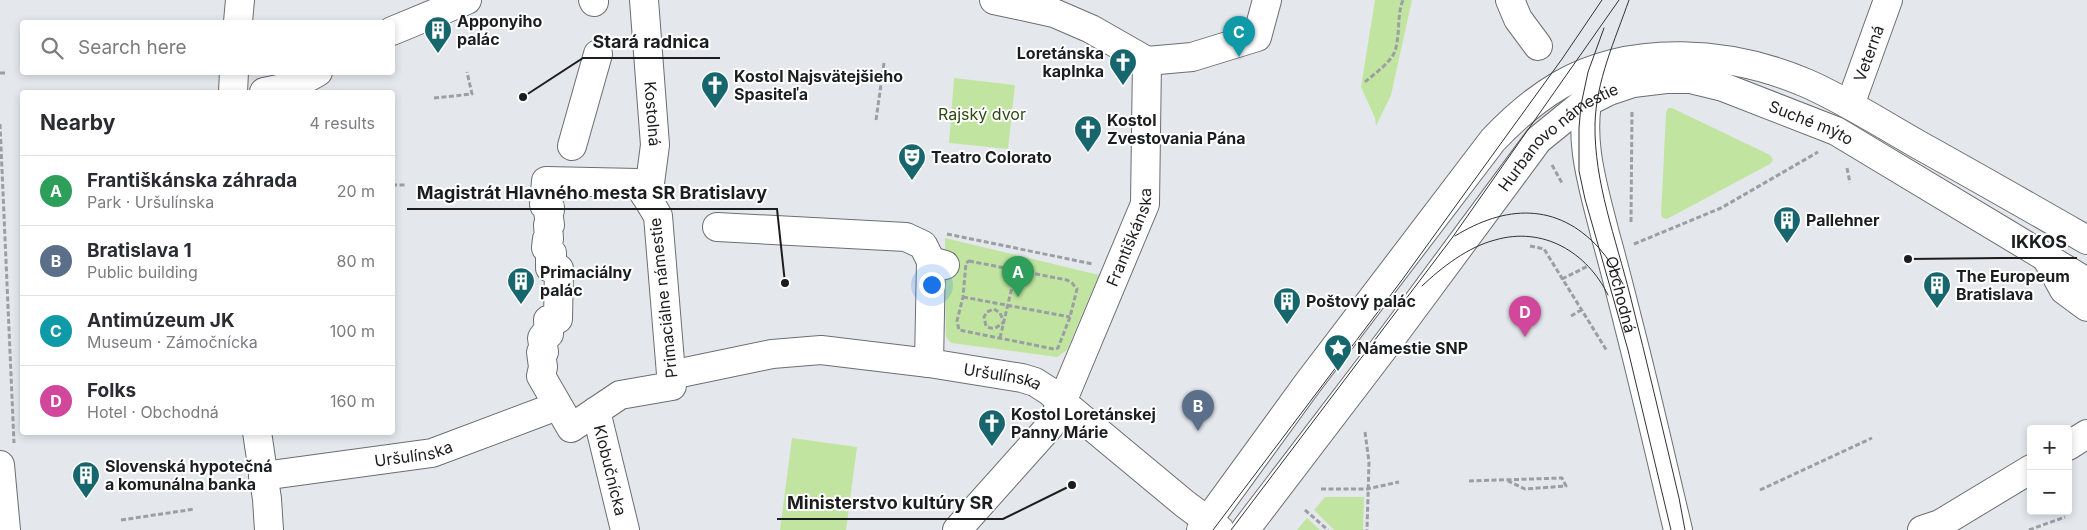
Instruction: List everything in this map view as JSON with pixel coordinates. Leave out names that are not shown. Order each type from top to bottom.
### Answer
[{"type":"street","points":[[238,20],[240,0]]},
{"type":"street","points":[[395,31],[468,0]]},
{"type":"street","points":[[994,0],[1054,13],[1095,19],[1146,62],[1192,57],[1257,37],[1268,0]]},
{"type":"street","points":[[1510,0],[1518,19],[1538,46]]},
{"type":"street","name":"Veterná","points":[[1850,106],[1888,0]]},
{"type":"street","name":"Kostolná","points":[[644,1],[655,145],[650,183],[645,195]]},
{"type":"street","points":[[572,146],[598,54]]},
{"type":"street","name":"Hurbanovo námestie","points":[[1210,527],[1308,383],[1501,131],[1559,86],[1597,65],[1634,60],[1696,56],[1727,60],[1780,73]]},
{"type":"street","name":"Františkánska","points":[[957,530],[1050,426],[1062,402],[1145,204],[1146,62]]},
{"type":"street","name":"Obchodná","points":[[1597,65],[1586,109],[1586,149],[1590,180],[1611,255],[1678,530]]},
{"type":"street","name":"Suché mýto","points":[[2087,240],[1806,83],[1780,73],[1768,78],[1764,84],[1762,91],[1764,102],[1836,131],[2087,282]]},
{"type":"street","points":[[232,90],[234,75]]},
{"type":"street","points":[[274,90],[293,86],[313,75]]},
{"type":"street","name":"Hurbanovo námestie","points":[[1245,530],[1412,311],[1538,140],[1574,109],[1586,109],[1609,91],[1633,83],[1666,79],[1690,79],[1724,87],[1764,102]]},
{"type":"street","name":"Primaciálne námestie","points":[[546,181],[638,183],[645,195],[658,216],[672,386],[620,395],[571,428],[541,376],[543,367],[541,352],[544,352],[542,338],[545,334],[549,334],[548,320],[558,319],[560,269],[550,268],[552,254],[546,248],[547,239],[549,239],[548,225],[550,225],[548,211],[550,207],[544,205],[546,181]]},
{"type":"street","points":[[717,227],[906,237],[923,245],[938,263],[929,364]]},
{"type":"street","points":[[2048,259],[2064,290],[2087,306]]},
{"type":"street","name":"Uršulínska","points":[[671,375],[772,354],[837,351],[1029,379],[1038,383],[1062,402],[1210,527]]},
{"type":"street","name":"Uršulínska","points":[[263,476],[432,453],[557,406]]},
{"type":"street","name":"Klobučnícka","points":[[596,411],[625,530]]},
{"type":"street","points":[[2072,443],[2087,434]]},
{"type":"street","points":[[257,435],[268,530]]},
{"type":"street","points":[[6,530],[7,455]]},
{"type":"street","points":[[1922,530],[1940,524],[2029,470]]},
{"type":"path","points":[[1365,82],[1384,66],[1396,49],[1399,8],[1402,0]]},
{"type":"path","points":[[876,120],[884,63]]},
{"type":"path","points":[[434,98],[472,94],[467,72]]},
{"type":"path","points":[[0,73],[5,73]]},
{"type":"path","points":[[0,124],[7,455]]},
{"type":"path","points":[[1530,246],[1544,249],[1562,279],[1611,255],[1721,208],[1823,149]]},
{"type":"path","points":[[1845,160],[1850,184]]},
{"type":"path","points":[[395,185],[406,185]]},
{"type":"path","points":[[944,233],[1118,268]]},
{"type":"path","points":[[967,262],[1016,270],[1067,280],[1077,290],[1070,317],[1058,348],[1054,349],[958,329],[957,321],[963,297],[967,262]]},
{"type":"path","points":[[1000,338],[1016,270]]},
{"type":"path","points":[[963,297],[1074,318]]},
{"type":"path","points":[[994,309],[995,303]]},
{"type":"path","points":[[994,309],[1000,313],[1004,322]]},
{"type":"path","points":[[994,309],[985,314],[986,326],[994,328],[1004,322]]},
{"type":"path","points":[[1571,316],[1582,310]]},
{"type":"path","points":[[1365,432],[1369,462],[1367,530]]},
{"type":"path","points":[[1760,490],[1872,438]]},
{"type":"path","points":[[1469,481],[1562,478],[1566,486],[1525,489],[1508,480]]},
{"type":"path","points":[[1321,488],[1367,489],[1399,482]]},
{"type":"path","points":[[121,520],[196,509]]},
{"type":"path","points":[[1305,510],[1328,530]]},
{"type":"path","points":[[2029,530],[2065,517]]},
{"type":"green space","points":[[1375,0],[1412,0],[1391,95],[1376,126],[1375,118],[1361,87]]},
{"type":"green space","name":"Rajský dvor","points":[[954,78],[1015,85],[1008,149],[949,143]]},
{"type":"green space","points":[[1668,108],[1672,108],[1770,155],[1773,160],[1770,164],[1667,219],[1663,218],[1661,215],[1666,113]]},
{"type":"green space","points":[[945,238],[1099,275],[1067,350],[1057,357],[951,343],[946,337]]},
{"type":"green space","points":[[792,438],[857,447],[846,530],[780,530]]},
{"type":"green space","points":[[1325,497],[1364,497],[1363,530],[1334,530],[1314,510]]},
{"type":"green space","points":[[1307,518],[1320,530],[1297,530]]},
{"type":"tram line","points":[[1213,530],[1402,280],[1562,59],[1602,0]]},
{"type":"tram line","points":[[1231,530],[1452,238],[1619,0]]},
{"type":"tram line","points":[[1629,0],[1607,61],[1596,108],[1595,124],[1598,167],[1607,210],[1643,345],[1685,530]]},
{"type":"tram line","points":[[1604,28],[1588,72],[1581,105],[1579,171],[1585,199],[1628,350],[1671,530]]},
{"type":"tram line","points":[[1455,236],[1493,218],[1511,214],[1530,213],[1548,216],[1566,222],[1583,233],[1603,252],[1623,284]]},
{"type":"tram line","points":[[1422,286],[1447,265],[1475,247],[1495,240],[1530,237],[1562,246],[1576,255],[1588,266],[1608,295]]},
{"type":"place","name":"Apponyiho palác","points":[[438,54]]},
{"type":"place","name":"Antimúzeum JK","points":[[1239,57]]},
{"type":"place","name":"Loretánska kaplnka","points":[[1123,86]]},
{"type":"place","name":"Stará radnica","points":[[523,97]]},
{"type":"place","name":"Kostol Najsvätejšieho Spasiteľa","points":[[715,109]]},
{"type":"place","name":"Kostol Zvestovania Pána","points":[[1088,153]]},
{"type":"place","name":"Teatro Colorato","points":[[912,181]]},
{"type":"place","name":"Pallehner","points":[[1787,244]]},
{"type":"place","name":"IKKOS","points":[[1908,259]]},
{"type":"place","name":"Magistrát Hlavného mesta SR Bratislavy","points":[[785,283]]},
{"type":"place","name":"Františkánska záhrada","points":[[1018,297]]},
{"type":"place","name":"Primaciálny palác","points":[[521,305]]},
{"type":"place","name":"The Europeum Bratislava","points":[[1937,309]]},
{"type":"place","name":"Poštový palác","points":[[1287,325]]},
{"type":"place","name":"Folks","points":[[1525,337]]},
{"type":"place","name":"Námestie SNP","points":[[1338,372]]},
{"type":"place","name":"Bratislava 1","points":[[1198,431]]},
{"type":"place","name":"Kostol Loretánskej Panny Márie","points":[[992,447]]},
{"type":"place","name":"Ministerstvo kultúry SR","points":[[1072,485]]},
{"type":"place","name":"Slovenská hypotečná a komunálna banka","points":[[86,499]]}]
